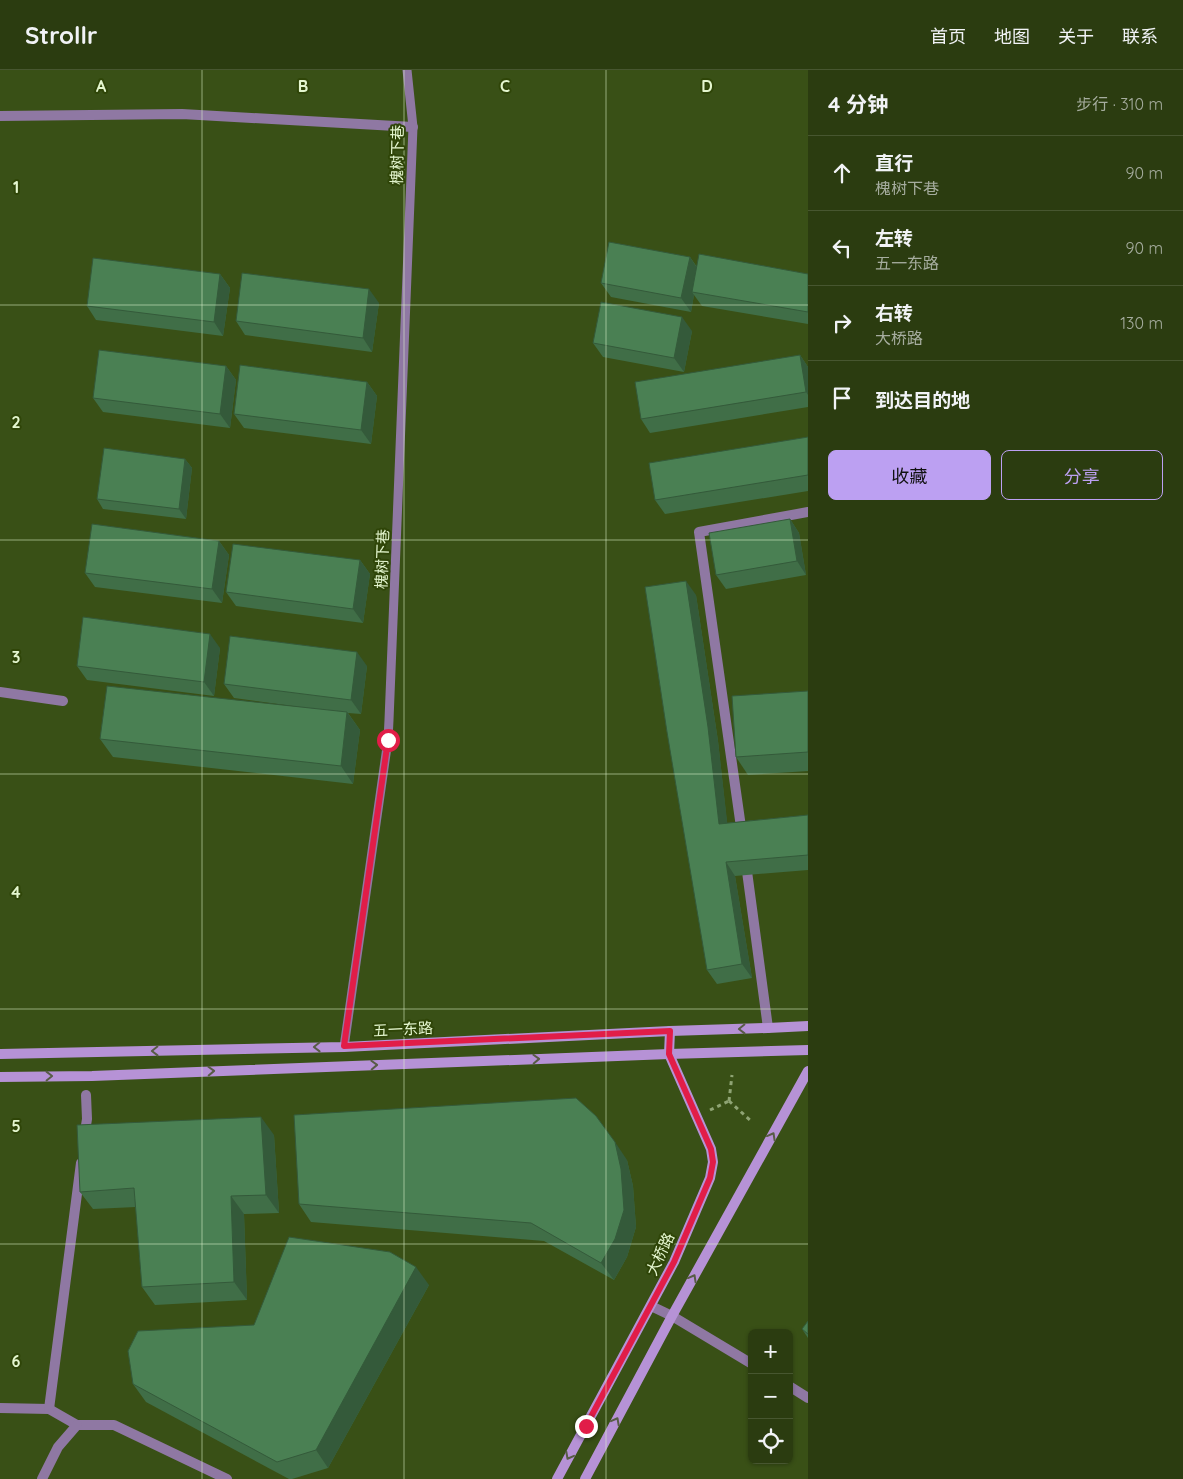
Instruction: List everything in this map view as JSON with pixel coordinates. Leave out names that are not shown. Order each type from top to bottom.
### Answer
[{"type":"main road","name":"五一东路","points":[[0,1054],[344,1046],[808,1026]]},
{"type":"main road","name":"大桥路","points":[[557,1479],[674,1262],[710,1178],[713,1162],[711,1149],[669,1054],[670,1031]]},
{"type":"main road","points":[[0,1077],[92,1076],[808,1050]]},
{"type":"main road","points":[[585,1479],[672,1316],[808,1071]]},
{"type":"street","points":[[0,116],[182,114],[413,127]]},
{"type":"street","points":[[768,1028],[699,532],[808,512]]},
{"type":"street","points":[[0,692],[63,701]]},
{"type":"street","points":[[49,1409],[87,1119],[86,1095]]},
{"type":"street","points":[[651,1306],[672,1316],[748,1362]]},
{"type":"street","points":[[793,1389],[808,1398]]},
{"type":"street","points":[[0,1408],[49,1409],[77,1425],[114,1425],[227,1479]]},
{"type":"street","points":[[42,1479],[58,1447],[77,1425]]},
{"type":"lane","name":"槐树下巷","points":[[344,1046],[388,730],[413,127],[407,70]]},
{"type":"path","points":[[729,1101],[732,1075]]},
{"type":"path","points":[[710,1110],[729,1101]]},
{"type":"path","points":[[729,1101],[751,1121]]},
{"type":"building","points":[[609,242],[690,257],[681,298],[601,283]]},
{"type":"building","points":[[699,254],[808,274],[808,312],[692,292]]},
{"type":"building","points":[[93,258],[220,274],[214,322],[87,306]]},
{"type":"building","points":[[242,273],[369,289],[363,338],[236,321]]},
{"type":"building","points":[[601,302],[682,317],[674,358],[593,343]]},
{"type":"building","points":[[99,350],[226,366],[220,414],[93,398]]},
{"type":"building","points":[[800,355],[806,392],[641,419],[635,382]]},
{"type":"building","points":[[240,365],[367,382],[361,430],[234,414]]},
{"type":"building","points":[[808,437],[808,475],[655,500],[649,463]]},
{"type":"building","points":[[104,448],[185,459],[179,509],[97,499]]},
{"type":"building","points":[[790,519],[797,561],[716,575],[709,533]]},
{"type":"building","points":[[92,524],[219,541],[212,589],[85,573]]},
{"type":"building","points":[[233,544],[360,560],[353,609],[226,592]]},
{"type":"building","points":[[686,581],[708,727],[719,824],[808,815],[808,855],[726,862],[742,964],[707,970],[645,587]]},
{"type":"building","points":[[83,617],[210,634],[204,682],[77,666]]},
{"type":"building","points":[[230,636],[357,652],[351,700],[224,684]]},
{"type":"building","points":[[107,686],[347,712],[341,766],[100,739]]},
{"type":"building","points":[[808,691],[808,752],[736,757],[732,696]]},
{"type":"building","points":[[576,1098],[596,1116],[615,1142],[621,1169],[624,1210],[615,1239],[601,1263],[531,1223],[299,1204],[294,1115]]},
{"type":"building","points":[[261,1117],[266,1195],[231,1196],[234,1282],[142,1287],[134,1188],[80,1192],[77,1125]]},
{"type":"building","points":[[289,1237],[390,1252],[416,1267],[316,1450],[277,1462],[133,1384],[128,1351],[138,1331],[254,1325]]},
{"type":"building","points":[[808,1321],[808,1334],[802,1329]]},
{"type":"route","points":[[388,740],[344,1046],[670,1031],[669,1054],[711,1149],[713,1162],[710,1178],[674,1262],[586,1426]]}]
